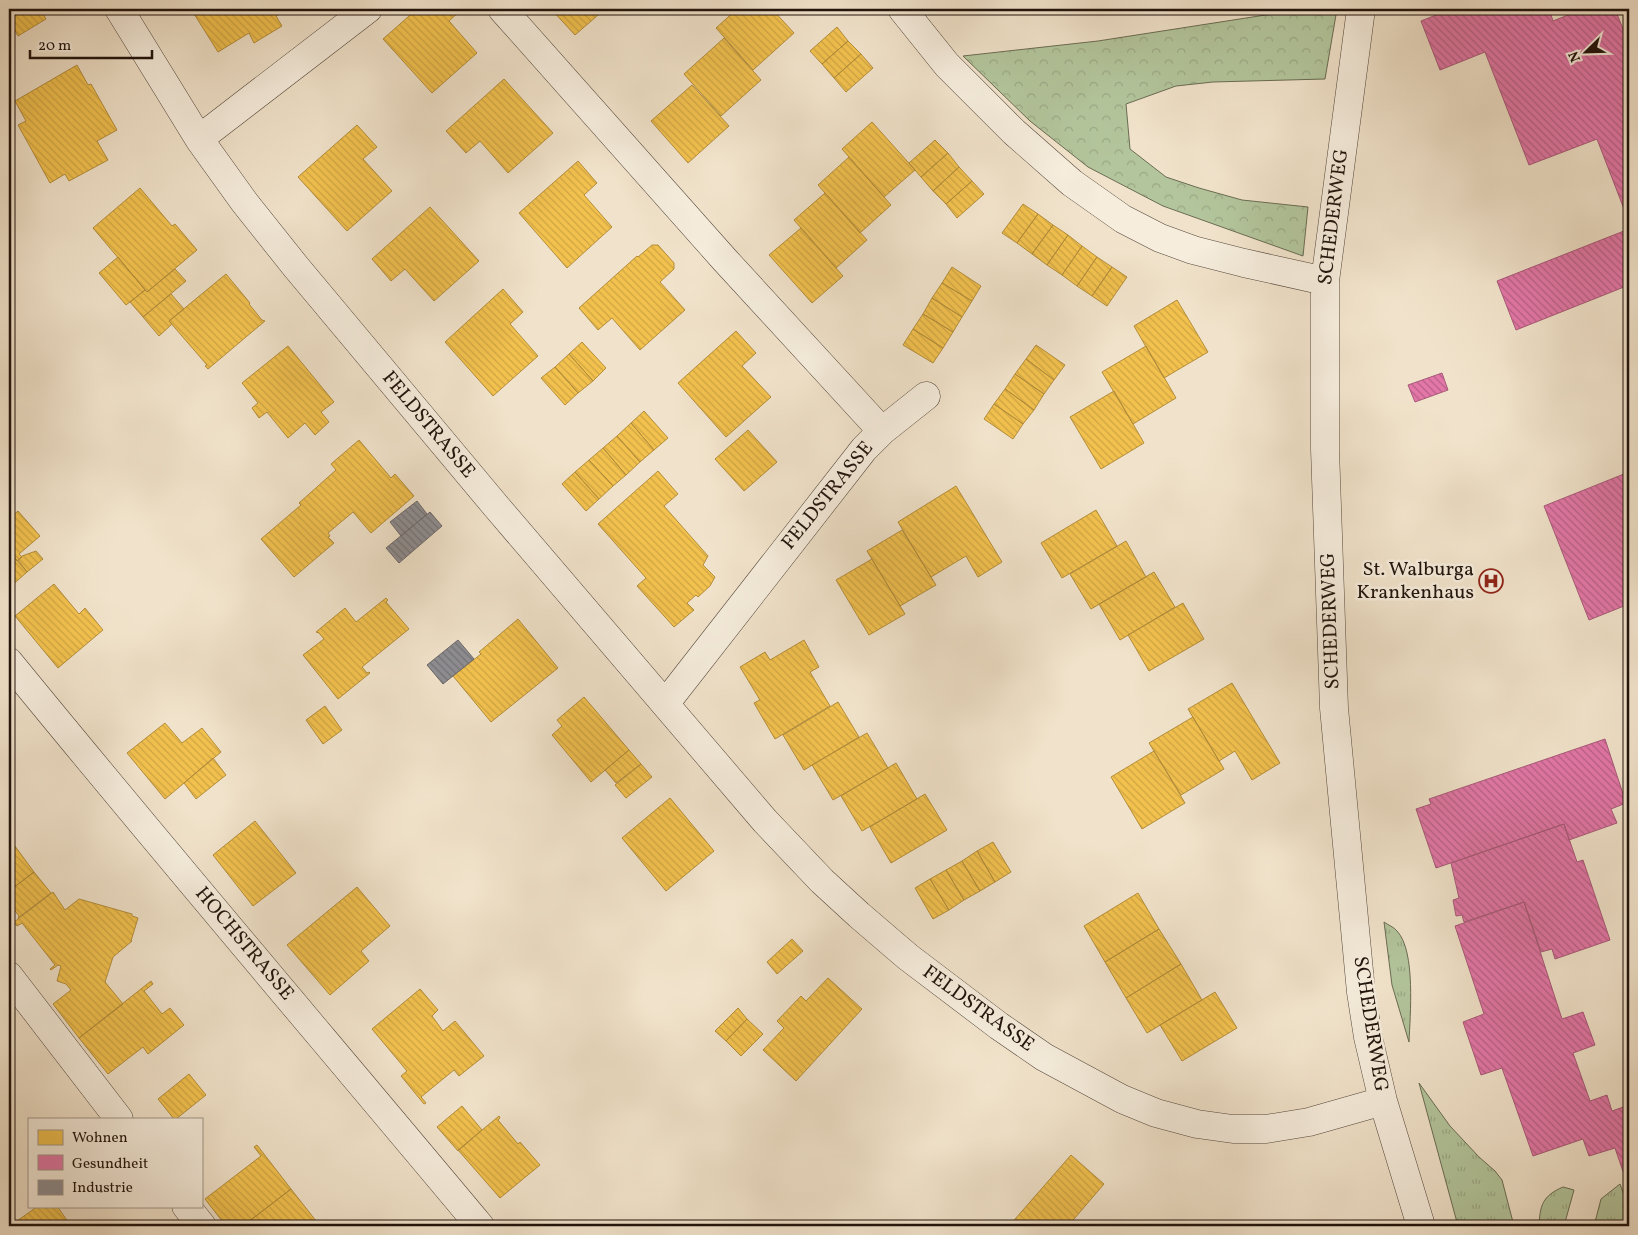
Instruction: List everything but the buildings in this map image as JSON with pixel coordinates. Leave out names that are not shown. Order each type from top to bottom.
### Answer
[{"type":"street","name":"FELDSTRASSE","points":[[119,9],[199,139],[245,203],[296,267],[495,505],[766,821],[846,904],[908,957],[999,1026],[1044,1057],[1122,1099],[1156,1113],[1206,1126],[1233,1129],[1266,1129],[1287,1127],[1383,1101]]},
{"type":"street","points":[[199,139],[368,9]]},
{"type":"street","name":"FELDSTRASSE","points":[[502,9],[882,432]]},
{"type":"street","points":[[902,9],[947,65],[1014,132],[1072,183],[1123,219],[1160,238],[1194,250],[1244,264],[1325,281]]},
{"type":"street","name":"SCHEDERWEG","points":[[1361,9],[1325,281],[1324,449],[1334,708],[1361,992],[1368,1037],[1383,1101],[1421,1226]]},
{"type":"street","name":"FELDSTRASSE","points":[[665,704],[864,449],[926,396]]},
{"type":"street","name":"HOCHSTRASSE","points":[[9,662],[130,811],[307,1018],[480,1226]]},
{"type":"street","points":[[9,976],[118,1118]]},
{"type":"street","points":[[188,1208],[202,1226]]},
{"type":"green space","points":[[1304,9],[1337,9],[1325,79],[1213,82],[1176,86],[1126,104],[1130,149],[1166,177],[1242,200],[1308,207],[1303,256],[1163,206],[1088,167],[1030,121],[963,56],[1098,41]]},
{"type":"green space","points":[[1384,922],[1397,931],[1403,940],[1407,953],[1411,1001],[1409,1042],[1392,985]]},
{"type":"green space","points":[[1419,1083],[1450,1126],[1502,1180],[1514,1226],[1458,1226]]},
{"type":"green space","points":[[1620,1184],[1629,1209],[1629,1226],[1594,1226],[1601,1199]]},
{"type":"green space","points":[[1563,1187],[1574,1190],[1564,1226],[1539,1226],[1541,1207],[1546,1198]]},
{"type":"place","name":"St. Walburga Krankenhaus","points":[[1491,581]]}]
